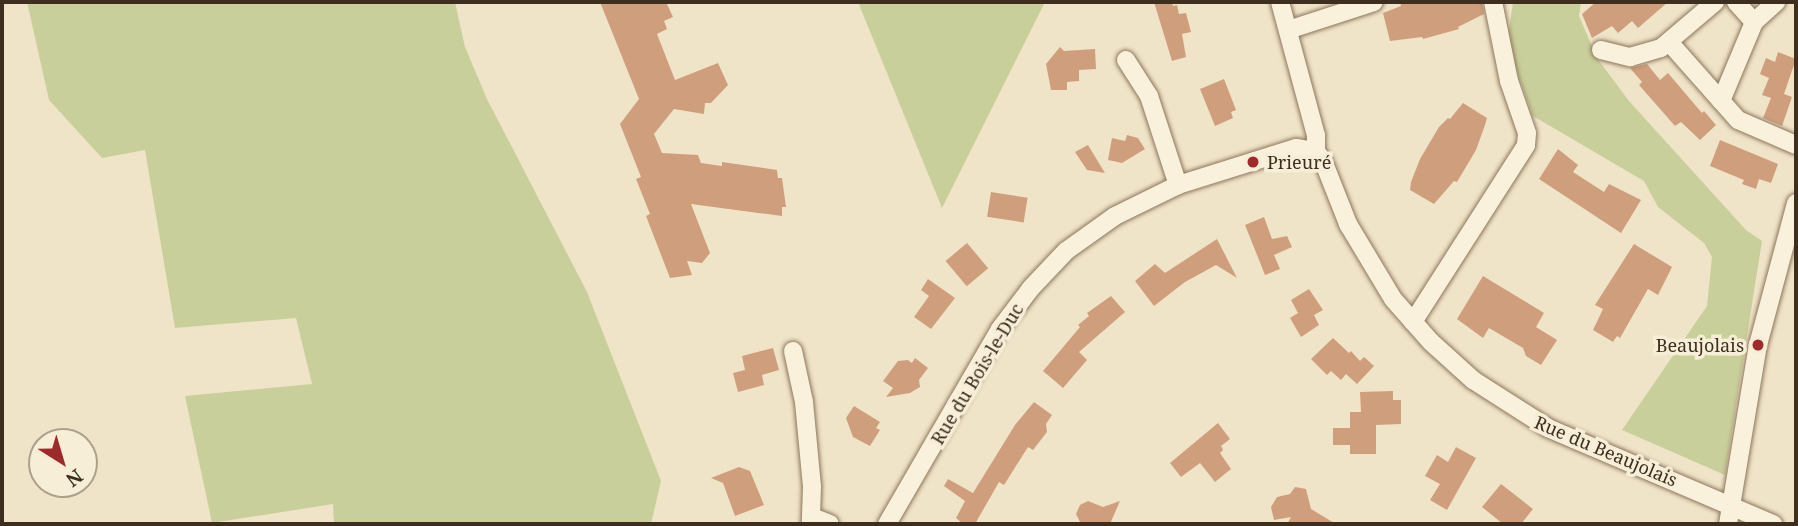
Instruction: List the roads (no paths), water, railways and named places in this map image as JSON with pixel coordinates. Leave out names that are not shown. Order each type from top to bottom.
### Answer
[{"type":"street","name":"Rue du Beaujolais","points":[[1280,2],[1317,135],[1316,151],[1360,246],[1393,299],[1413,323],[1473,380],[1525,416],[1565,436],[1773,524]]},
{"type":"street","points":[[1288,30],[1374,2]]},
{"type":"street","points":[[1413,323],[1526,145],[1527,133],[1509,81],[1493,2]]},
{"type":"street","points":[[1601,50],[1630,57],[1650,52],[1669,42],[1715,2]]},
{"type":"street","points":[[1735,2],[1754,22]]},
{"type":"street","points":[[1721,102],[1754,22],[1776,2]]},
{"type":"street","points":[[1669,42],[1721,102],[1746,125],[1796,145]]},
{"type":"street","points":[[1126,60],[1149,96],[1178,185]]},
{"type":"street","name":"Rue du Bois-le-Duc","points":[[887,524],[1000,329],[1031,288],[1066,251],[1133,206],[1178,185],[1296,148],[1306,147],[1316,151]]},
{"type":"street","points":[[1728,524],[1760,336],[1796,203]]},
{"type":"street","points":[[793,351],[804,402],[812,487],[811,521],[830,524]]},
{"type":"place","name":"Prieuré","points":[[1253,162]]},
{"type":"place","name":"Beaujolais","points":[[1758,345]]}]
